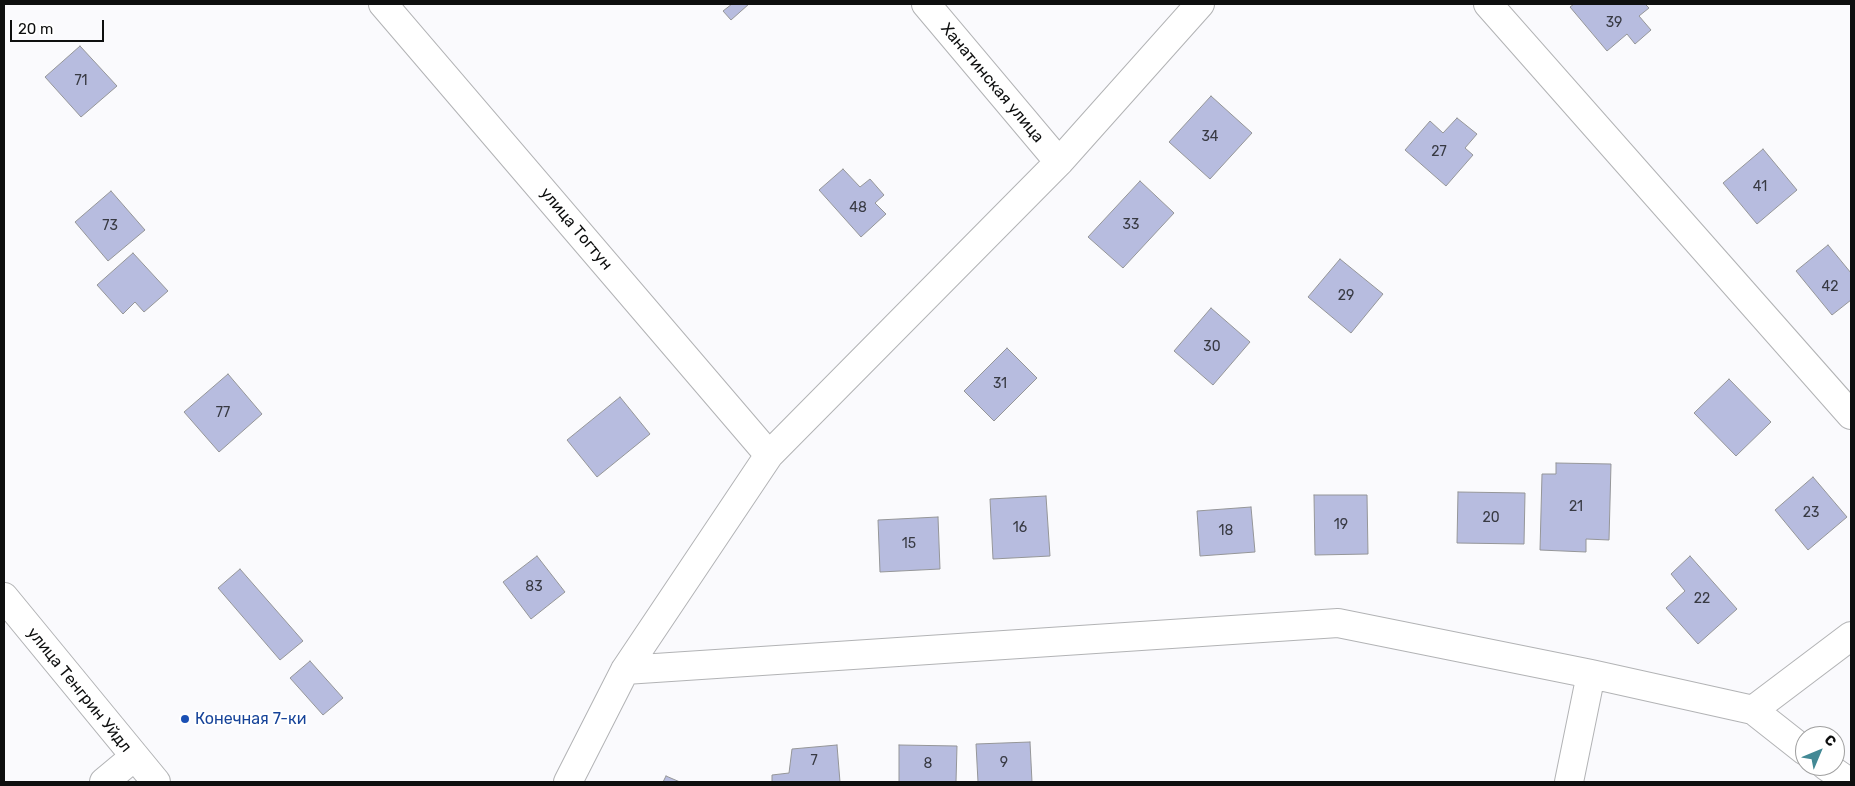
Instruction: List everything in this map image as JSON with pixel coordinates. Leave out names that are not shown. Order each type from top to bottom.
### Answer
[{"type":"street","name":"улица Тогтун","points":[[383,4],[768,455]]},
{"type":"street","name":"Ханатинская улица","points":[[926,4],[1059,162]]},
{"type":"street","points":[[568,782],[625,670],[768,455],[1059,162],[1200,4]]},
{"type":"street","points":[[1488,4],[1851,415]]},
{"type":"street","name":"улица Тенгрин Уйдл","points":[[4,597],[156,782]]},
{"type":"street","points":[[625,670],[1338,624],[1591,674],[1752,710],[1795,743]]},
{"type":"street","points":[[1752,710],[1851,636]]},
{"type":"street","points":[[1569,782],[1591,674]]},
{"type":"street","points":[[104,782],[134,757]]},
{"type":"building","points":[[732,4],[749,4],[731,20],[723,11]]},
{"type":"building","points":[[1574,4],[1645,4],[1649,8],[1639,16],[1651,30],[1635,44],[1627,34],[1607,51],[1570,7]]},
{"type":"building","points":[[80,46],[117,86],[81,117],[45,77]]},
{"type":"building","points":[[1211,96],[1252,133],[1210,179],[1169,142]]},
{"type":"building","points":[[1457,118],[1477,134],[1465,148],[1473,155],[1446,186],[1405,150],[1430,121],[1443,133]]},
{"type":"building","points":[[1763,149],[1797,190],[1757,224],[1723,183]]},
{"type":"building","points":[[843,169],[860,187],[870,179],[884,195],[875,203],[886,214],[861,237],[819,190]]},
{"type":"building","points":[[1140,181],[1174,213],[1123,268],[1088,237]]},
{"type":"building","points":[[111,191],[145,230],[108,261],[75,222]]},
{"type":"building","points":[[1828,245],[1851,273],[1851,300],[1832,315],[1796,271]]},
{"type":"building","points":[[133,253],[168,291],[144,312],[135,302],[123,314],[97,285]]},
{"type":"building","points":[[1340,259],[1383,294],[1351,333],[1308,297]]},
{"type":"building","points":[[1211,308],[1250,342],[1213,385],[1174,351]]},
{"type":"building","points":[[1007,348],[1037,378],[994,421],[964,391]]},
{"type":"building","points":[[228,374],[262,414],[219,452],[184,412]]},
{"type":"building","points":[[1729,379],[1771,422],[1736,456],[1694,413]]},
{"type":"building","points":[[620,397],[650,434],[597,477],[567,440]]},
{"type":"building","points":[[1556,463],[1611,464],[1609,540],[1586,539],[1586,552],[1540,550],[1542,474],[1556,474]]},
{"type":"building","points":[[1813,477],[1847,517],[1808,550],[1775,510]]},
{"type":"building","points":[[1458,492],[1525,493],[1524,544],[1457,543]]},
{"type":"building","points":[[1314,495],[1367,495],[1368,554],[1315,555]]},
{"type":"building","points":[[1046,496],[1050,556],[993,559],[990,499]]},
{"type":"building","points":[[1251,507],[1255,552],[1200,556],[1197,511]]},
{"type":"building","points":[[938,517],[940,569],[880,572],[878,520]]},
{"type":"building","points":[[537,556],[565,592],[531,619],[503,582]]},
{"type":"building","points":[[1690,556],[1737,609],[1698,644],[1666,608],[1685,591],[1671,574]]},
{"type":"building","points":[[240,569],[303,641],[280,660],[218,588]]},
{"type":"building","points":[[310,661],[343,698],[323,715],[290,678]]},
{"type":"building","points":[[1030,742],[1032,782],[978,782],[976,744]]},
{"type":"building","points":[[837,745],[840,782],[772,782],[772,775],[789,773],[792,749]]},
{"type":"building","points":[[899,745],[957,746],[956,782],[899,782]]},
{"type":"building","points":[[666,776],[680,782],[663,782]]},
{"type":"place","name":"Конечная 7-ки","points":[[185,719]]}]
